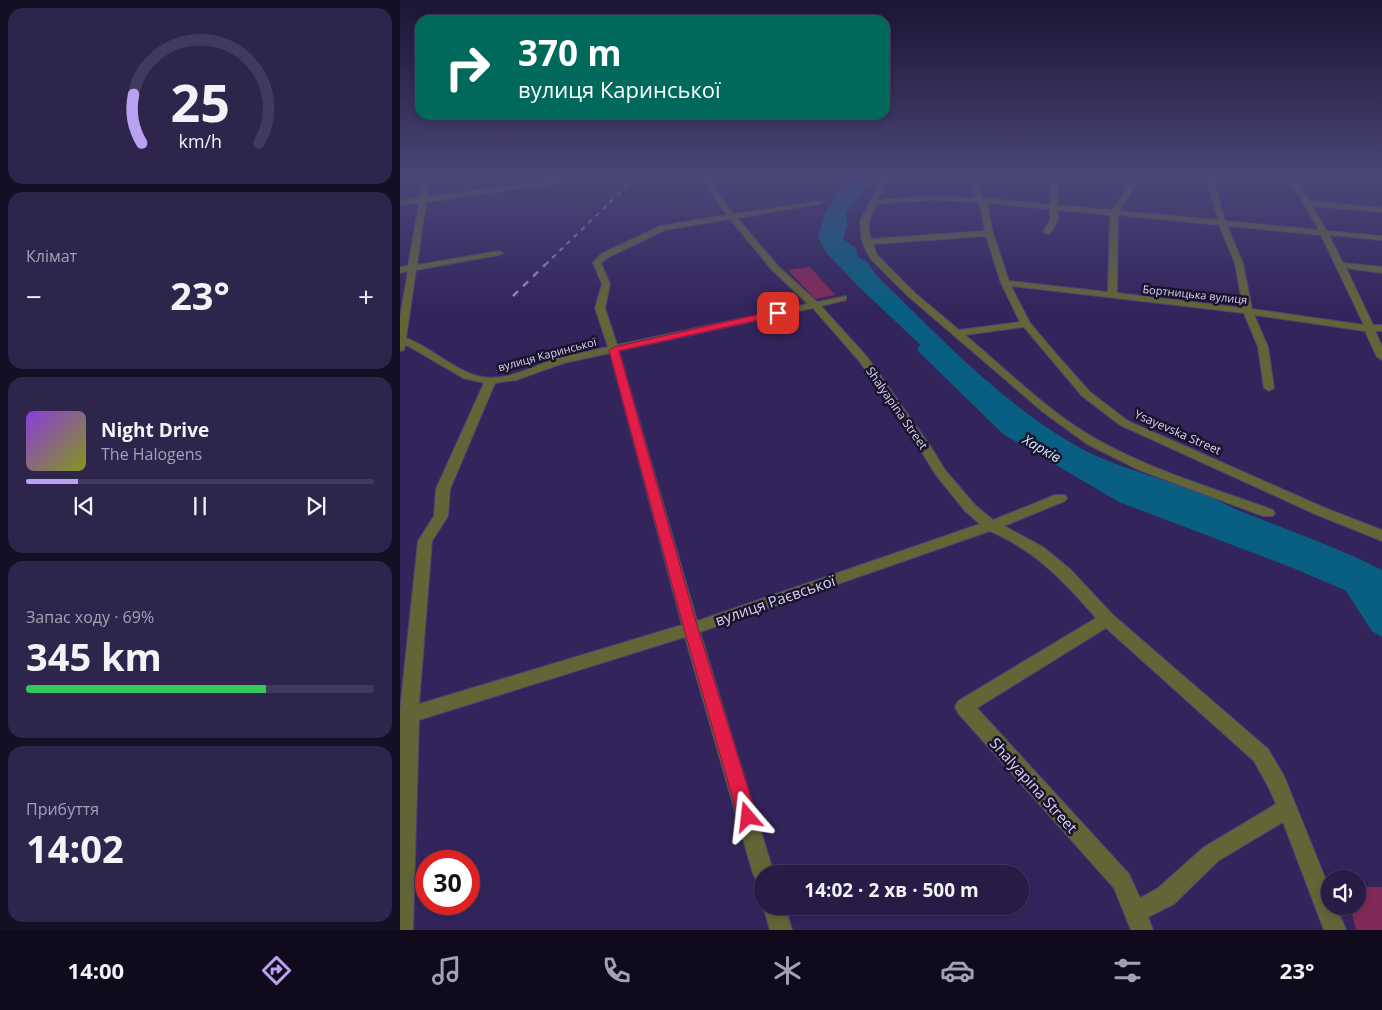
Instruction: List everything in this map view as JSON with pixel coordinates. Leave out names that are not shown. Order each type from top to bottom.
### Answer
[{"type":"street","points":[[402,930],[405,717],[425,541],[441,516],[443,489],[490,380],[475,379],[418,345],[401,344],[420,221]]},
{"type":"street","points":[[700,221],[663,228],[604,256],[597,263],[606,284],[600,308],[614,350],[691,629],[761,865]]},
{"type":"street","name":"Shalyapina Street","points":[[736,221],[775,268],[815,305],[864,360],[927,450],[940,472],[970,508],[991,526],[1012,535],[1038,551],[1065,573],[1107,619],[1261,755],[1277,783],[1334,930]]},
{"type":"street","points":[[864,221],[866,242],[874,256],[912,295],[1047,410],[1091,440],[1143,467],[1268,513]]},
{"type":"street","name":"Ysayevska Street","points":[[987,221],[1005,283],[1026,324],[1086,394],[1124,423],[1320,511],[1382,536]]},
{"type":"street","points":[[1047,232],[1053,221]]},
{"type":"street","points":[[1112,296],[1114,221]]},
{"type":"street","points":[[1205,221],[1382,238]]},
{"type":"street","points":[[1318,221],[1382,357]]},
{"type":"street","points":[[1222,223],[1239,262],[1248,311],[1263,347],[1269,388]]},
{"type":"street","points":[[866,242],[989,233]]},
{"type":"street","points":[[400,270],[499,253]]},
{"type":"street","points":[[1339,265],[1382,270]]},
{"type":"street","name":"Бортницька вулиця","points":[[1005,283],[1248,311],[1369,328],[1382,328]]},
{"type":"street","name":"вулиця Каринської","points":[[490,380],[516,376],[569,358],[614,350],[843,298]]},
{"type":"street","points":[[956,333],[1026,324]]},
{"type":"street","name":"вулиця Раєвської","points":[[405,717],[691,629],[991,526],[1060,498]]},
{"type":"street","name":"Shalyapina Street","points":[[1107,619],[964,707],[1122,881],[1139,921]]},
{"type":"street","points":[[1139,921],[1211,854],[1286,809]]},
{"type":"street","points":[[777,915],[782,930]]},
{"type":"shaded area","points":[[810,267],[835,295],[815,299],[788,270]]},
{"type":"shaded area","points":[[1366,887],[1382,887],[1382,930],[1356,930],[1352,915],[1366,915]]},
{"type":"water","points":[[822,221],[847,221],[843,239],[856,248],[857,256],[867,262],[877,276],[945,343],[992,385],[1041,424],[1068,441],[1115,464],[1204,494],[1237,510],[1348,554],[1382,570],[1382,637],[1372,631],[1336,576],[1310,561],[1217,533],[1102,480],[1023,437],[858,286],[825,251],[818,237]]},
{"type":"waterway","name":"Харків","points":[[925,349],[1010,430],[1126,497],[1301,562],[1382,596]]},
{"type":"railway","points":[[545,265],[590,221]]},
{"type":"railway","points":[[513,296],[546,264]]},
{"type":"route","points":[[748,817],[691,629],[614,350],[778,313]]}]
